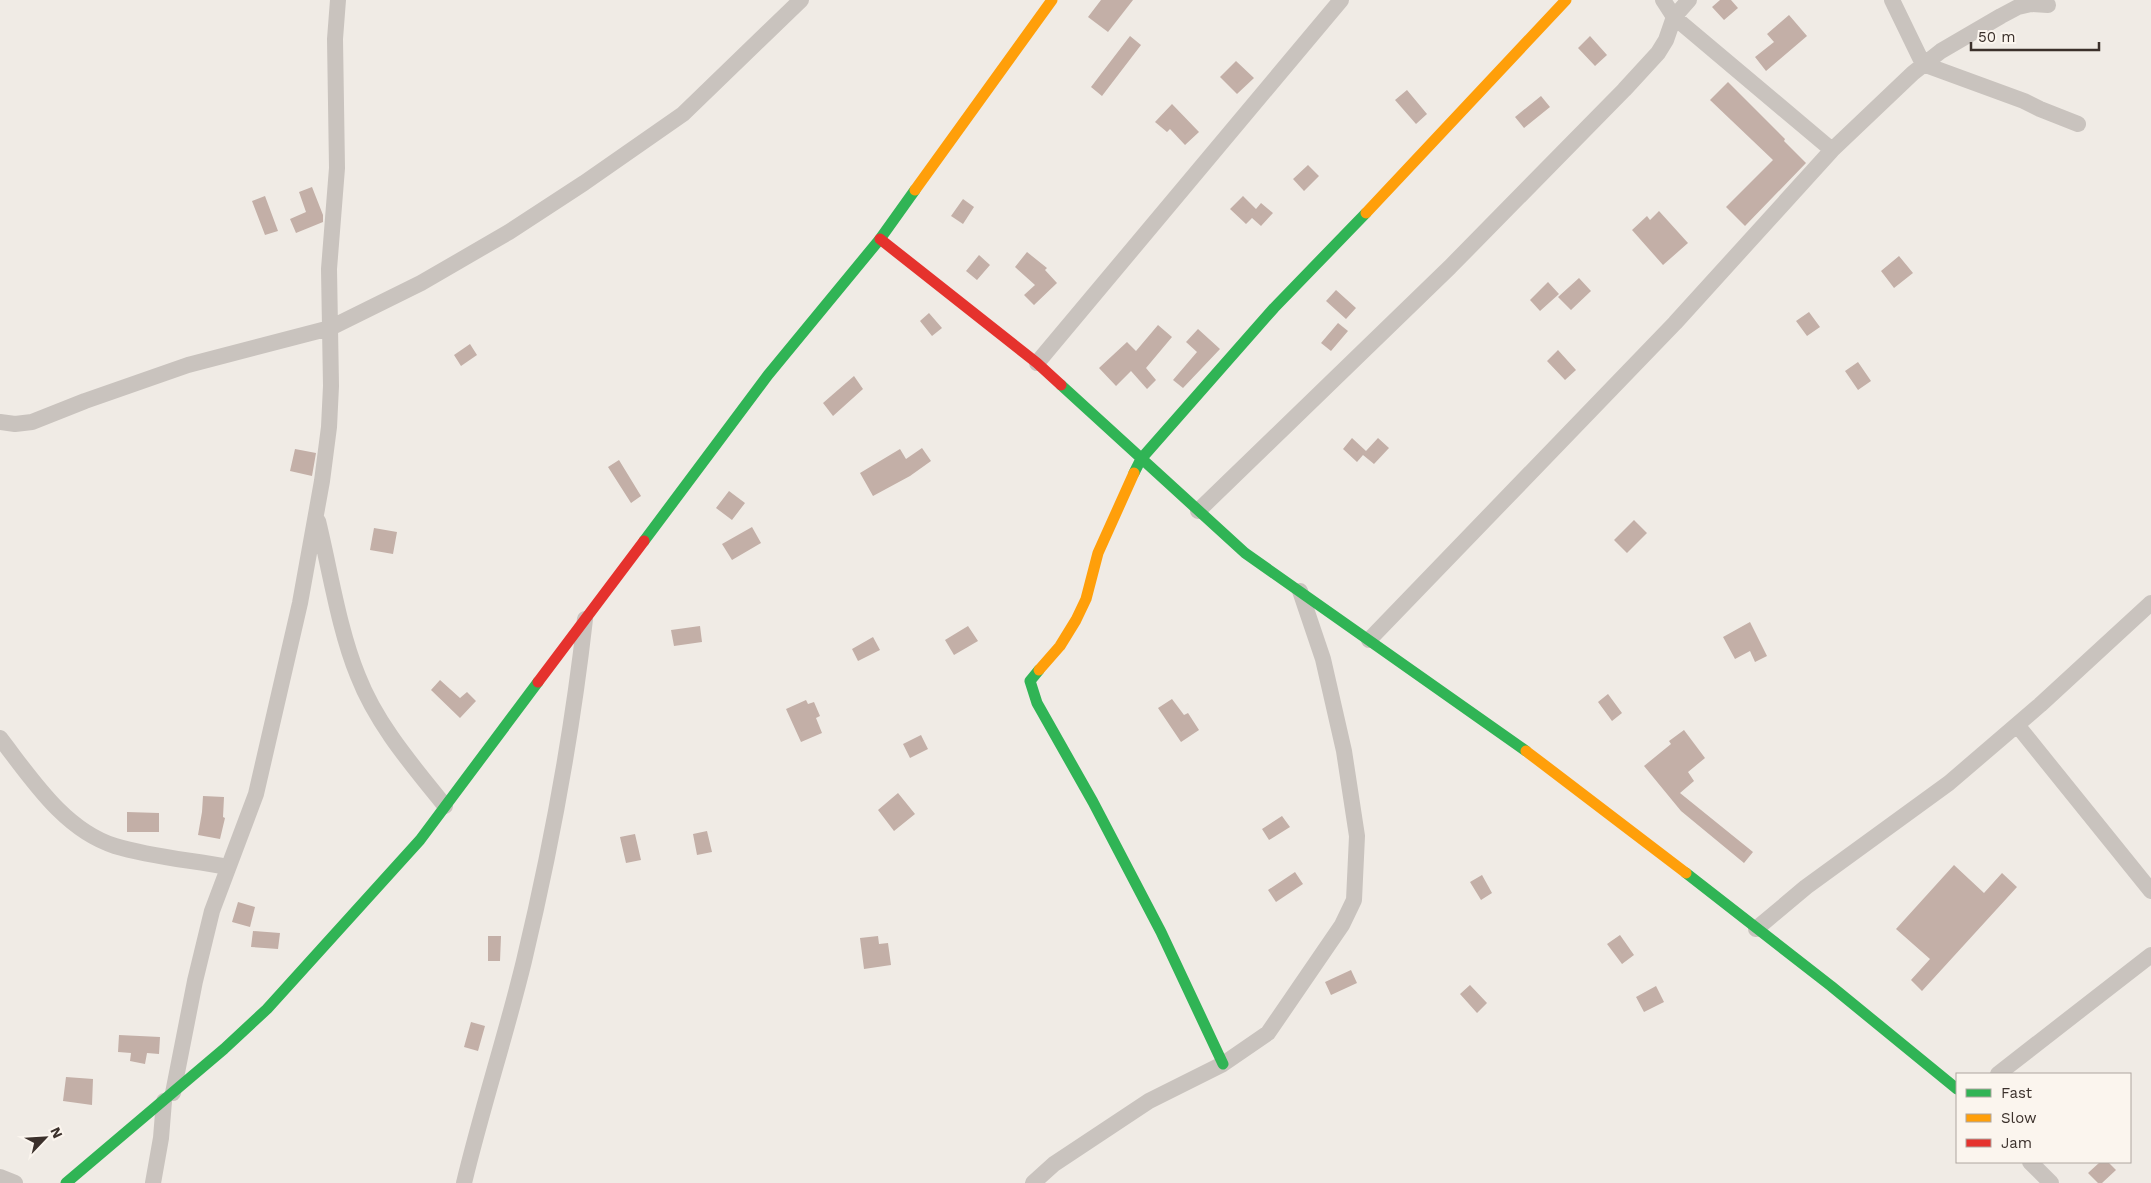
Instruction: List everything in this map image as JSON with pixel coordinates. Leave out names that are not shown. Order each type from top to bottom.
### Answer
[{"type":"street","points":[[153,1183],[168,1097],[203,944],[228,867],[256,794],[300,603],[316,514],[329,427],[330,245],[337,168],[335,39],[338,0]]},
{"type":"street","points":[[0,422],[15,424],[32,422],[85,400],[188,365],[330,328],[421,283],[509,232],[683,114],[802,0]]},
{"type":"street","points":[[66,1183],[168,1097],[266,1009],[420,840],[768,375],[880,239],[1052,0]]},
{"type":"street","points":[[1036,363],[1341,0]]},
{"type":"street","points":[[1223,1064],[1161,932],[1093,802],[1039,708],[1030,688],[1030,680],[1060,646],[1076,620],[1086,600],[1098,553],[1141,459],[1274,308],[1393,185],[1566,0]]},
{"type":"street","points":[[1663,0],[1674,17],[1832,150]]},
{"type":"street","points":[[1198,511],[1450,267],[1624,90],[1658,53],[1666,40],[1674,17],[1689,0]]},
{"type":"street","points":[[1892,0],[1923,64],[2024,101],[2078,124]]},
{"type":"street","points":[[1369,640],[1675,323],[1832,150],[1923,64],[1941,51],[2018,7],[2031,4],[2048,5]]},
{"type":"street","points":[[880,239],[1036,363],[1245,553],[1592,799],[1831,986],[1956,1088]]},
{"type":"street","points":[[316,514],[349,651],[358,677],[377,715],[407,759],[445,806]]},
{"type":"street","points":[[1032,1183],[1054,1164],[1149,1100],[1223,1064],[1268,1033],[1342,925],[1354,900],[1357,836],[1344,751],[1323,658],[1300,591]]},
{"type":"street","points":[[1756,929],[1806,887],[1949,783],[2151,603]]},
{"type":"street","points":[[464,1183],[524,962],[548,855],[574,709],[586,618]]},
{"type":"street","points":[[2016,725],[2151,891]]},
{"type":"street","points":[[0,738],[41,792],[72,820],[98,838],[114,845],[134,850],[228,867]]},
{"type":"street","points":[[1999,1073],[2151,955]]},
{"type":"street","points":[[2031,1163],[2051,1183]]},
{"type":"street","points":[[0,1177],[15,1183]]},
{"type":"building","points":[[1101,0],[1133,0],[1108,32],[1088,17]]},
{"type":"building","points":[[1720,0],[1731,0],[1738,8],[1724,20],[1712,7]]},
{"type":"building","points":[[1789,15],[1807,36],[1766,71],[1755,57],[1774,42],[1767,34]]},
{"type":"building","points":[[1130,36],[1141,45],[1102,96],[1091,87]]},
{"type":"building","points":[[1590,36],[1607,55],[1595,66],[1578,48]]},
{"type":"building","points":[[1236,61],[1254,78],[1237,94],[1220,77]]},
{"type":"building","points":[[1728,82],[1785,139],[1784,141],[1806,163],[1745,226],[1726,207],[1773,160],[1710,100]]},
{"type":"building","points":[[1407,90],[1427,114],[1416,124],[1395,100]]},
{"type":"building","points":[[1541,96],[1550,107],[1524,128],[1515,117]]},
{"type":"building","points":[[1172,104],[1199,132],[1185,145],[1170,129],[1167,132],[1155,122]]},
{"type":"building","points":[[1308,165],[1319,176],[1304,191],[1293,179]]},
{"type":"building","points":[[312,187],[323,215],[323,222],[296,233],[290,219],[306,212],[299,192]]},
{"type":"building","points":[[265,196],[278,231],[265,235],[252,201]]},
{"type":"building","points":[[1243,196],[1256,209],[1261,203],[1273,213],[1261,226],[1252,218],[1246,224],[1230,209]]},
{"type":"building","points":[[963,199],[974,207],[963,224],[951,216]]},
{"type":"building","points":[[1659,211],[1688,243],[1663,265],[1632,230],[1647,216],[1650,220]]},
{"type":"building","points":[[1027,252],[1047,268],[1045,270],[1057,283],[1034,305],[1024,295],[1035,285],[1015,267]]},
{"type":"building","points":[[979,255],[990,265],[977,280],[966,271]]},
{"type":"building","points":[[1899,256],[1913,273],[1894,288],[1881,271]]},
{"type":"building","points":[[1579,278],[1591,291],[1571,310],[1558,297]]},
{"type":"building","points":[[1548,282],[1559,294],[1540,311],[1530,300]]},
{"type":"building","points":[[1336,290],[1356,308],[1346,319],[1326,301]]},
{"type":"building","points":[[1809,312],[1820,327],[1807,336],[1796,321]]},
{"type":"building","points":[[929,313],[942,328],[932,336],[920,321]]},
{"type":"building","points":[[1338,323],[1348,331],[1331,351],[1321,343]]},
{"type":"building","points":[[1158,325],[1172,337],[1146,368],[1156,380],[1147,389],[1131,371],[1116,386],[1099,368],[1127,342],[1136,351]]},
{"type":"building","points":[[1198,329],[1220,349],[1183,388],[1173,380],[1197,352],[1186,342]]},
{"type":"building","points":[[470,344],[477,355],[461,366],[454,355]]},
{"type":"building","points":[[1558,350],[1576,370],[1565,380],[1547,361]]},
{"type":"building","points":[[1858,362],[1871,381],[1858,390],[1845,371]]},
{"type":"building","points":[[854,376],[863,389],[833,416],[823,403]]},
{"type":"building","points":[[1352,438],[1366,451],[1378,438],[1389,448],[1374,464],[1363,455],[1357,462],[1343,449]]},
{"type":"building","points":[[922,448],[931,461],[910,476],[873,496],[860,473],[900,449],[906,459]]},
{"type":"building","points":[[295,449],[316,453],[312,476],[290,471]]},
{"type":"building","points":[[619,460],[641,496],[631,503],[608,467]]},
{"type":"building","points":[[729,491],[745,503],[732,520],[716,508]]},
{"type":"building","points":[[1634,520],[1647,533],[1627,553],[1614,540]]},
{"type":"building","points":[[752,527],[761,543],[732,560],[722,544]]},
{"type":"building","points":[[374,528],[397,532],[393,554],[370,550]]},
{"type":"building","points":[[1750,622],[1767,656],[1755,662],[1750,651],[1735,659],[1723,637]]},
{"type":"building","points":[[700,626],[702,642],[674,646],[671,630]]},
{"type":"building","points":[[968,626],[978,641],[954,655],[945,640]]},
{"type":"building","points":[[873,637],[880,650],[858,661],[852,649]]},
{"type":"building","points":[[440,680],[460,698],[467,692],[476,701],[460,718],[431,690]]},
{"type":"building","points":[[1608,694],[1622,713],[1612,721],[1598,702]]},
{"type":"building","points":[[1172,699],[1184,715],[1188,713],[1199,730],[1181,742],[1158,708]]},
{"type":"building","points":[[806,700],[808,704],[814,702],[820,716],[816,718],[822,733],[801,742],[786,709]]},
{"type":"building","points":[[1684,730],[1705,758],[1688,772],[1694,781],[1680,793],[1753,852],[1744,863],[1681,811],[1644,766],[1671,744],[1669,741]]},
{"type":"building","points":[[921,735],[928,749],[910,758],[903,744]]},
{"type":"building","points":[[898,793],[915,814],[894,831],[878,810]]},
{"type":"building","points":[[203,796],[224,797],[223,817],[225,818],[220,839],[198,835]]},
{"type":"building","points":[[127,812],[159,813],[159,832],[127,832]]},
{"type":"building","points":[[1282,816],[1290,827],[1269,840],[1262,829]]},
{"type":"building","points":[[707,831],[712,852],[697,855],[693,834]]},
{"type":"building","points":[[635,834],[641,860],[626,863],[620,837]]},
{"type":"building","points":[[1954,865],[1984,893],[2002,873],[2017,887],[1922,991],[1911,980],[1930,959],[1896,929]]},
{"type":"building","points":[[1295,872],[1303,884],[1276,902],[1268,890]]},
{"type":"building","points":[[1482,875],[1492,893],[1481,900],[1470,882]]},
{"type":"building","points":[[238,902],[255,907],[250,927],[232,922]]},
{"type":"building","points":[[253,931],[280,933],[278,949],[251,947]]},
{"type":"building","points":[[1620,935],[1634,955],[1622,964],[1607,944]]},
{"type":"building","points":[[488,936],[501,936],[500,961],[488,961]]},
{"type":"building","points":[[878,936],[879,944],[888,943],[891,965],[864,969],[860,938]]},
{"type":"building","points":[[1351,970],[1357,983],[1331,995],[1325,982]]},
{"type":"building","points":[[1470,985],[1487,1003],[1477,1013],[1460,994]]},
{"type":"building","points":[[1656,986],[1664,1002],[1644,1012],[1636,997]]},
{"type":"building","points":[[471,1022],[485,1026],[478,1051],[464,1047]]},
{"type":"building","points":[[119,1035],[160,1037],[159,1054],[147,1053],[145,1064],[130,1061],[131,1053],[118,1052]]},
{"type":"building","points":[[66,1077],[93,1079],[92,1105],[63,1101]]},
{"type":"building","points":[[2099,1163],[2109,1163],[2116,1170],[2102,1183],[2098,1183],[2088,1173]]},
{"type":"traffic: fast","points":[[644,541],[768,375],[880,239],[915,190]]},
{"type":"traffic: fast","points":[[1134,473],[1141,459],[1274,308],[1366,213]]},
{"type":"traffic: fast","points":[[1061,385],[1245,553],[1526,751]]},
{"type":"traffic: fast","points":[[1039,670],[1030,681],[1037,703],[1093,802],[1161,932],[1223,1064]]},
{"type":"traffic: fast","points":[[66,1183],[224,1049],[267,1009],[420,840],[538,682]]},
{"type":"traffic: fast","points":[[1686,873],[1831,986],[1956,1088]]},
{"type":"traffic: slow","points":[[915,190],[1052,0]]},
{"type":"traffic: slow","points":[[1366,213],[1566,0]]},
{"type":"traffic: slow","points":[[1039,670],[1060,646],[1076,620],[1086,599],[1098,553],[1134,473]]},
{"type":"traffic: slow","points":[[1526,751],[1686,873]]},
{"type":"traffic: jam","points":[[880,239],[1037,363],[1061,385]]},
{"type":"traffic: jam","points":[[538,682],[644,541]]}]
